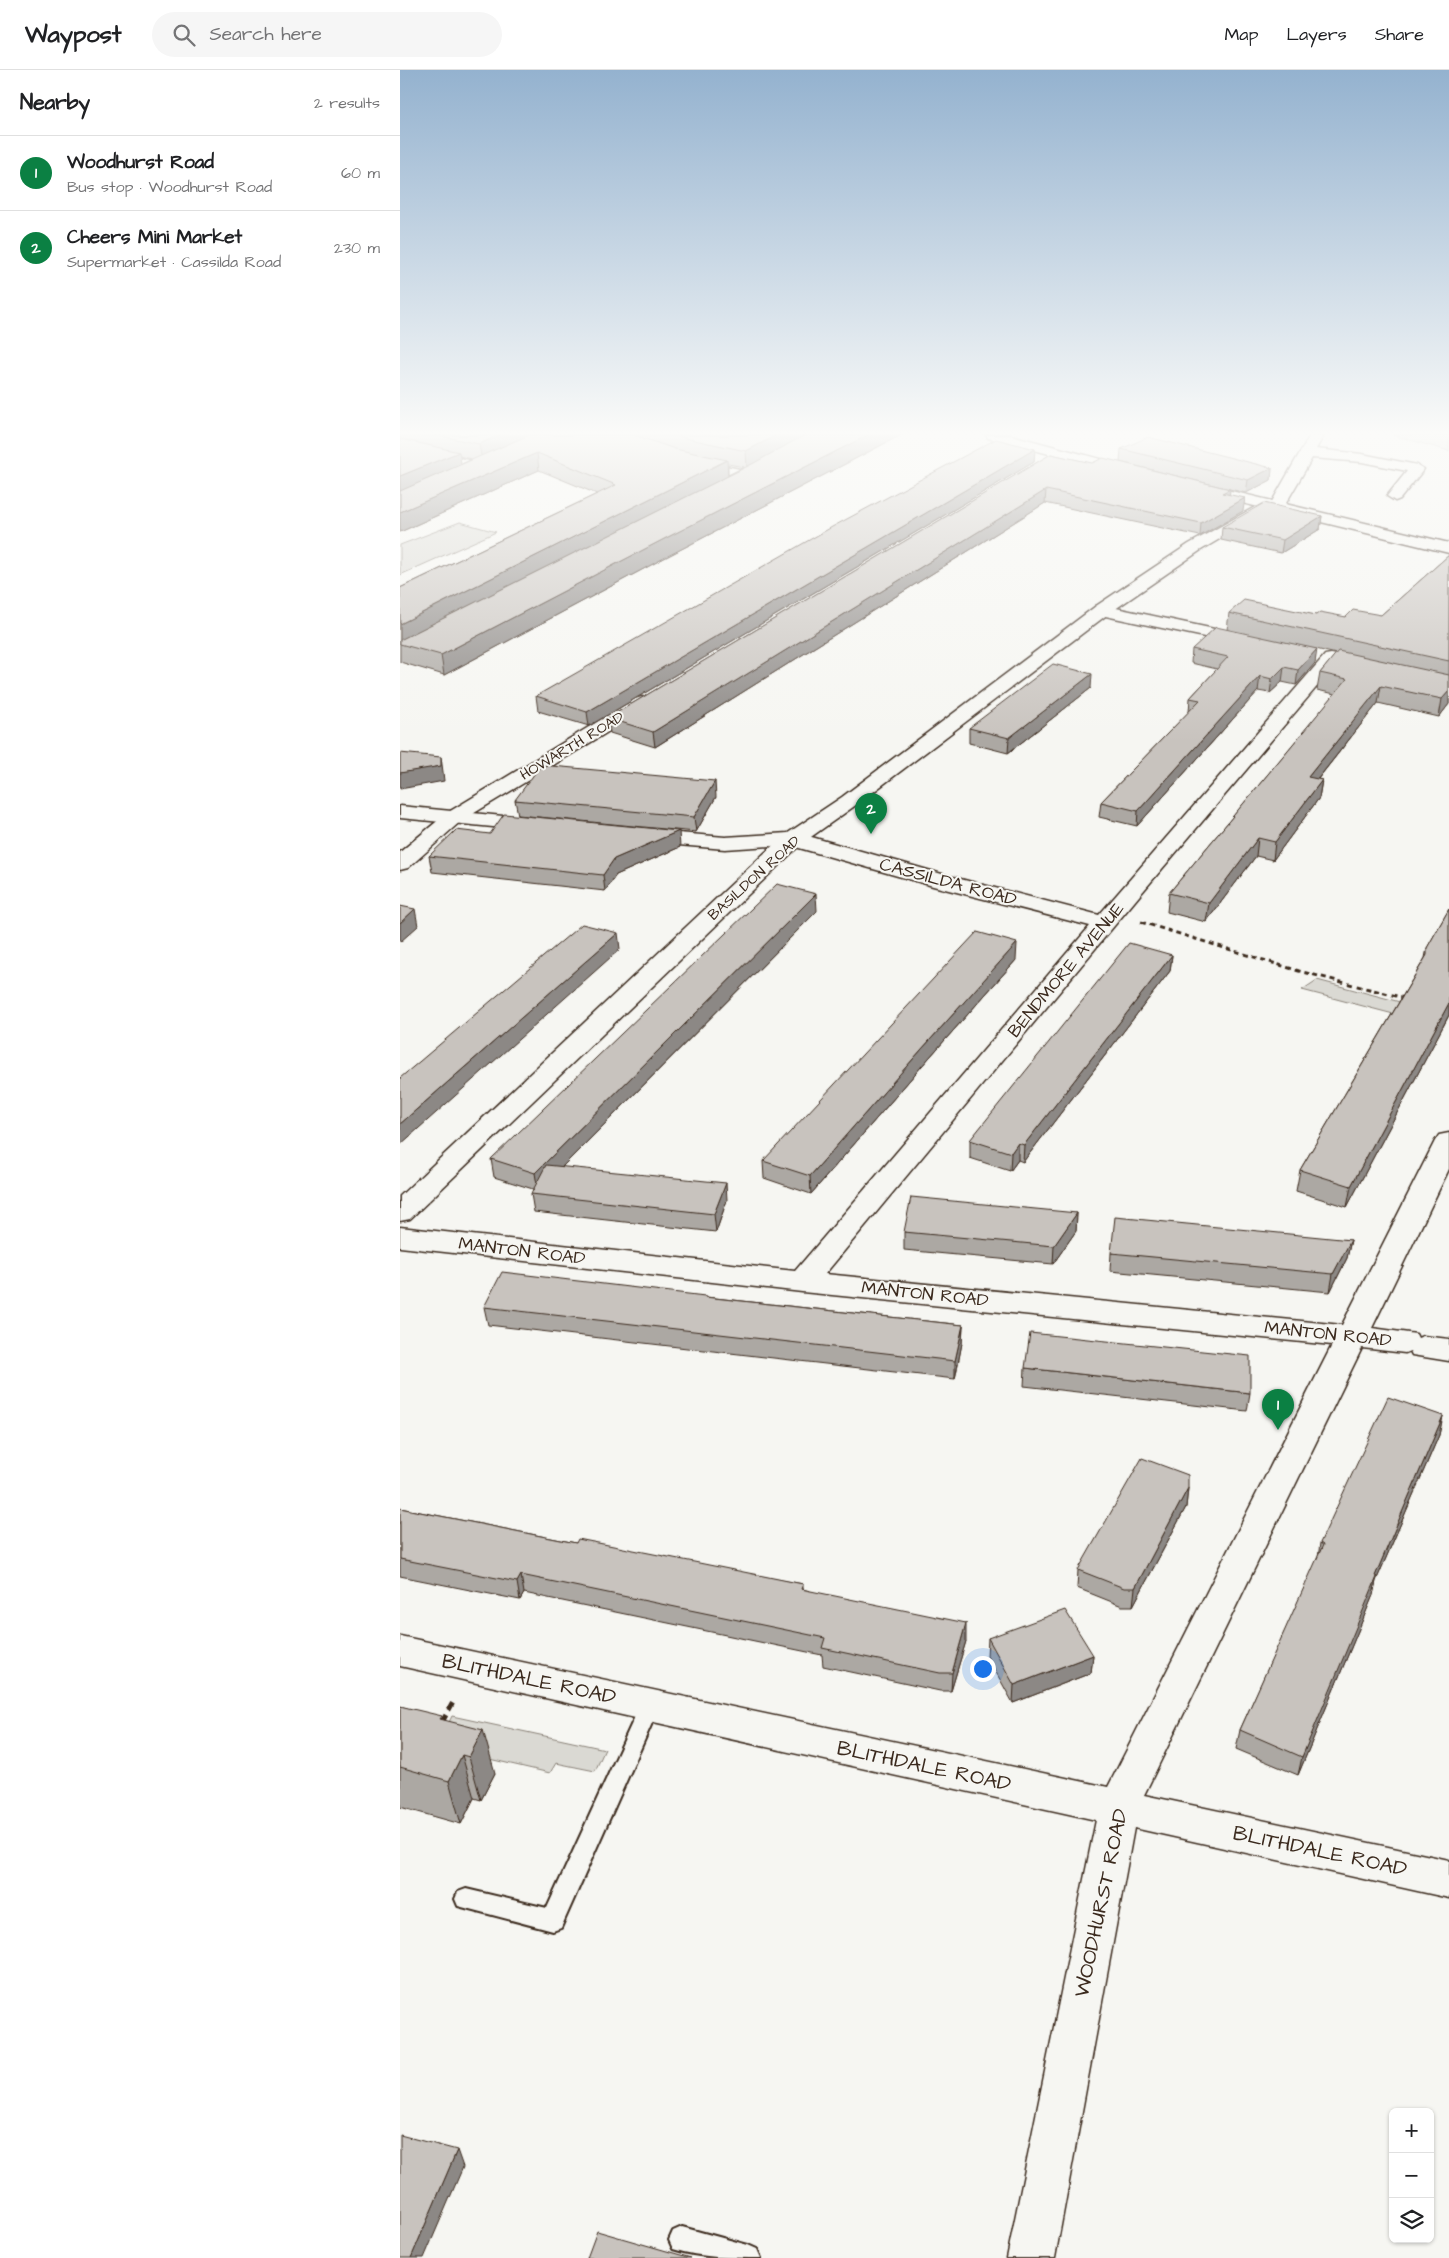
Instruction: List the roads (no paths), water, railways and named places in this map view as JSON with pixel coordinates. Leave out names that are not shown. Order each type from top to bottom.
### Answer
[{"type":"street","name":"BASILDON ROAD","points":[[400,1212],[793,839],[849,801],[1102,610],[1195,547],[1214,537]]},
{"type":"street","points":[[1403,537],[1449,548]]},
{"type":"street","points":[[1102,610],[1264,645]]},
{"type":"street","name":"BENDMORE AVENUE","points":[[802,1282],[1330,659]]},
{"type":"street","name":"HOWARTH ROAD","points":[[400,863],[454,817],[656,695]]},
{"type":"street","points":[[400,812],[560,827]]},
{"type":"street","points":[[627,834],[725,843],[793,839]]},
{"type":"street","name":"CASSILDA ROAD","points":[[793,839],[1108,919]]},
{"type":"street","name":"WOODHURST ROAD","points":[[1031,2258],[1118,1808],[1449,1141]]},
{"type":"street","name":"MANTON ROAD","points":[[400,1237],[802,1282],[1426,1346]]},
{"type":"street","name":"BLITHDALE ROAD","points":[[400,1650],[1449,1879]]},
{"type":"lane","points":[[466,1899],[553,1920],[650,1705]]},
{"type":"lane","points":[[682,2240],[748,2258]]},
{"type":"place","name":"Cheers Mini Market","points":[[871,834]]},
{"type":"place","name":"Woodhurst Road","points":[[1278,1430]]}]
